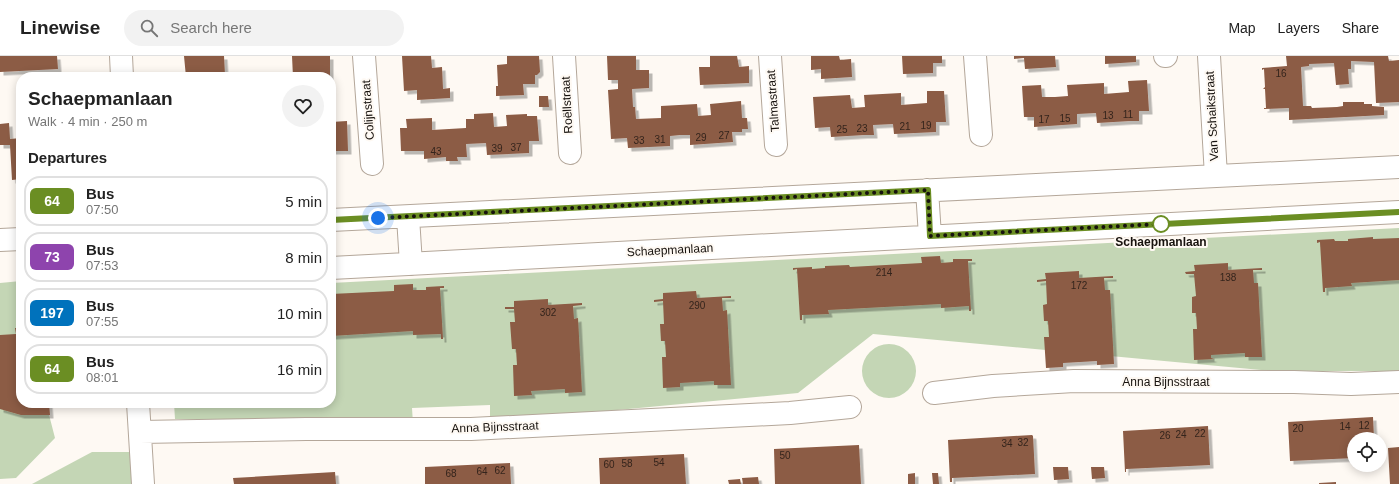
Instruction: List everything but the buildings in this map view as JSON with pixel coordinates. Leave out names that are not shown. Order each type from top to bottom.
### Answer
[{"type":"street","points":[[121,56],[122,72]]},
{"type":"street","name":"Colijnstraat","points":[[364,56],[372,164]]},
{"type":"street","name":"Roëllstraat","points":[[564,56],[570,153]]},
{"type":"street","name":"Talmastraat","points":[[770,56],[776,145]]},
{"type":"street","points":[[975,56],[980,135]]},
{"type":"street","name":"Van Schaikstraat","points":[[1209,56],[1216,176]]},
{"type":"street","points":[[336,220],[1399,167]]},
{"type":"street","points":[[928,190],[930,236]]},
{"type":"street","name":"Schaepmanlaan","points":[[336,268],[1399,212]]},
{"type":"street","points":[[408,217],[411,264]]},
{"type":"street","points":[[0,240],[16,239]]},
{"type":"street","name":"Anna Bijnsstraat","points":[[934,393],[993,386],[1074,382],[1294,382],[1351,384],[1399,382]]},
{"type":"street","name":"Anna Bijnsstraat","points":[[140,432],[471,428],[790,413],[850,407]]},
{"type":"street","points":[[138,408],[143,484]]},
{"type":"green space","points":[[1399,228],[1399,371],[1273,371],[873,334],[798,393],[490,422],[490,405],[412,408],[413,424],[175,419],[174,408],[336,408],[336,283]]},
{"type":"green space","points":[[16,281],[16,408],[47,408],[55,438],[16,478],[0,479],[0,283]]},
{"type":"green space","points":[[889,344],[899,346],[908,352],[914,361],[916,371],[914,381],[908,390],[899,396],[889,398],[879,396],[870,390],[864,381],[862,371],[864,361],[870,352],[879,346]]},
{"type":"green space","points":[[92,452],[131,452],[132,484],[32,484]]},
{"type":"bus line","name":"64","points":[[336,220],[928,190],[930,236],[1399,212]]},
{"type":"place","name":"Schaepmanlaan","points":[[1161,224]]},
{"type":"route","points":[[378,218],[928,190],[930,236],[1161,224]]}]
